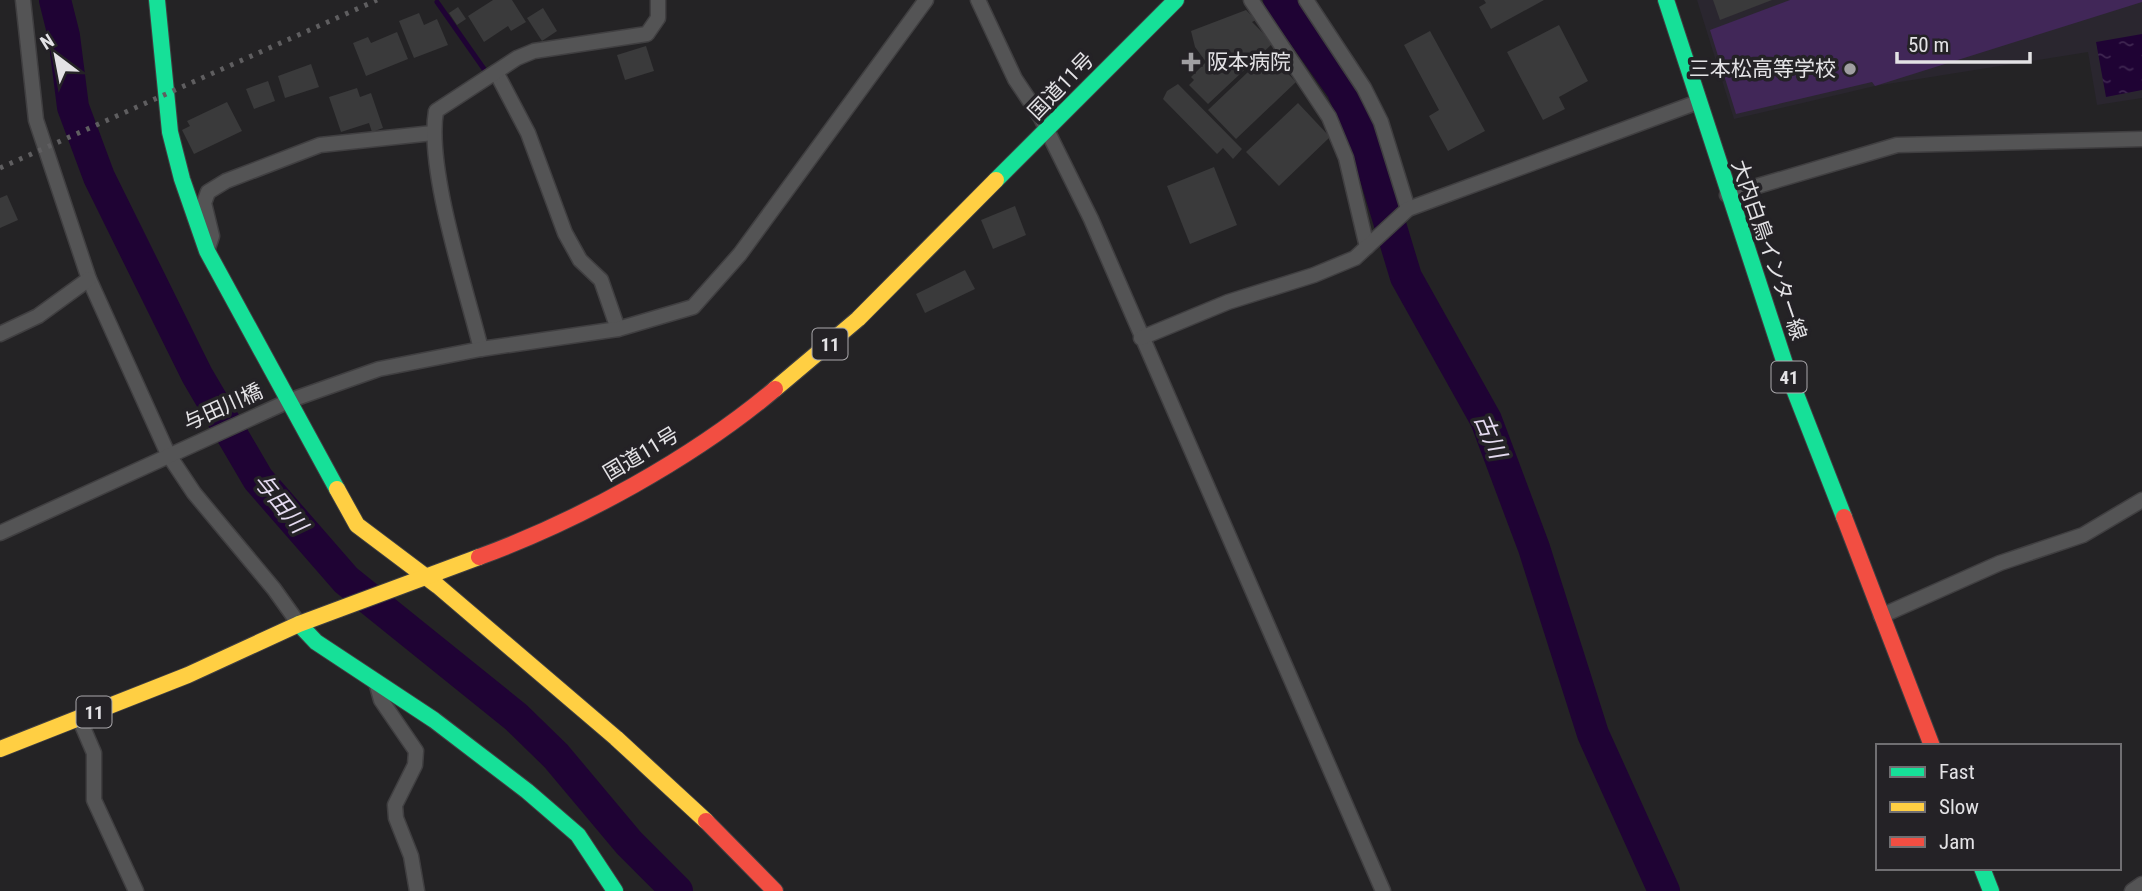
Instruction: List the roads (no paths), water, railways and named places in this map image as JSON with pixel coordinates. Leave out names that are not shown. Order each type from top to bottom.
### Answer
[{"type":"main road","points":[[157,0],[170,132],[181,179],[207,251],[286,402],[357,525],[416,579],[681,796],[775,891]]},
{"type":"main road","name":"国道11号","points":[[0,749],[188,675],[299,624],[493,552],[618,493],[680,457],[759,402],[858,319],[1176,0]]},
{"type":"main road","name":"大内白鳥インター線","points":[[1666,0],[1727,195],[1790,379],[1932,744]]},
{"type":"main road","points":[[299,624],[316,642],[434,720],[578,835],[615,891]]},
{"type":"main road","points":[[1983,870],[1991,891]]},
{"type":"street","points":[[23,0],[36,120],[89,279],[168,454],[194,492],[275,589],[299,624]]},
{"type":"street","points":[[481,349],[443,194],[433,132],[436,111],[534,51],[647,34],[658,18],[658,0]]},
{"type":"street","name":"与田川橋","points":[[0,533],[286,402],[379,369],[481,349],[618,328],[682,313],[704,297],[926,0]]},
{"type":"street","points":[[978,0],[1015,79],[1047,130],[1091,219],[1383,891]]},
{"type":"street","points":[[1251,0],[1329,117],[1346,158],[1371,244]]},
{"type":"street","points":[[1306,0],[1364,88],[1381,122],[1405,211]]},
{"type":"street","points":[[496,72],[528,133],[565,233],[580,260],[601,280],[618,328]]},
{"type":"street","points":[[1141,338],[1228,302],[1314,275],[1355,258],[1405,211],[1698,102]]},
{"type":"street","points":[[207,251],[212,236],[204,203],[208,192],[226,181],[320,145],[433,132]]},
{"type":"street","points":[[1727,195],[1897,145],[2142,139]]},
{"type":"street","points":[[0,334],[38,316],[89,279]]},
{"type":"street","points":[[1881,616],[2000,563],[2082,535],[2142,500]]},
{"type":"street","points":[[376,682],[381,700],[416,751],[415,765],[395,805],[396,818],[411,856],[417,891]]},
{"type":"street","points":[[79,718],[94,753],[94,800],[136,891]]},
{"type":"street","points":[[2132,891],[2142,884]]},
{"type":"water","points":[[2142,34],[2142,90],[2106,97],[2096,42]]},
{"type":"waterway","name":"与田川","points":[[55,0],[64,36],[73,107],[99,177],[197,375],[258,479],[346,580],[516,717],[556,756],[629,843],[677,891]]},
{"type":"waterway","name":"古川","points":[[1279,0],[1342,89],[1366,145],[1406,277],[1486,420],[1534,548],[1593,734],[1664,891]]},
{"type":"waterway","points":[[437,2],[484,69]]},
{"type":"railway","points":[[0,168],[377,0]]},
{"type":"place","name":"阪本病院","points":[[1191,62]]},
{"type":"place","name":"三本松高等学校","points":[[1850,69]]}]
